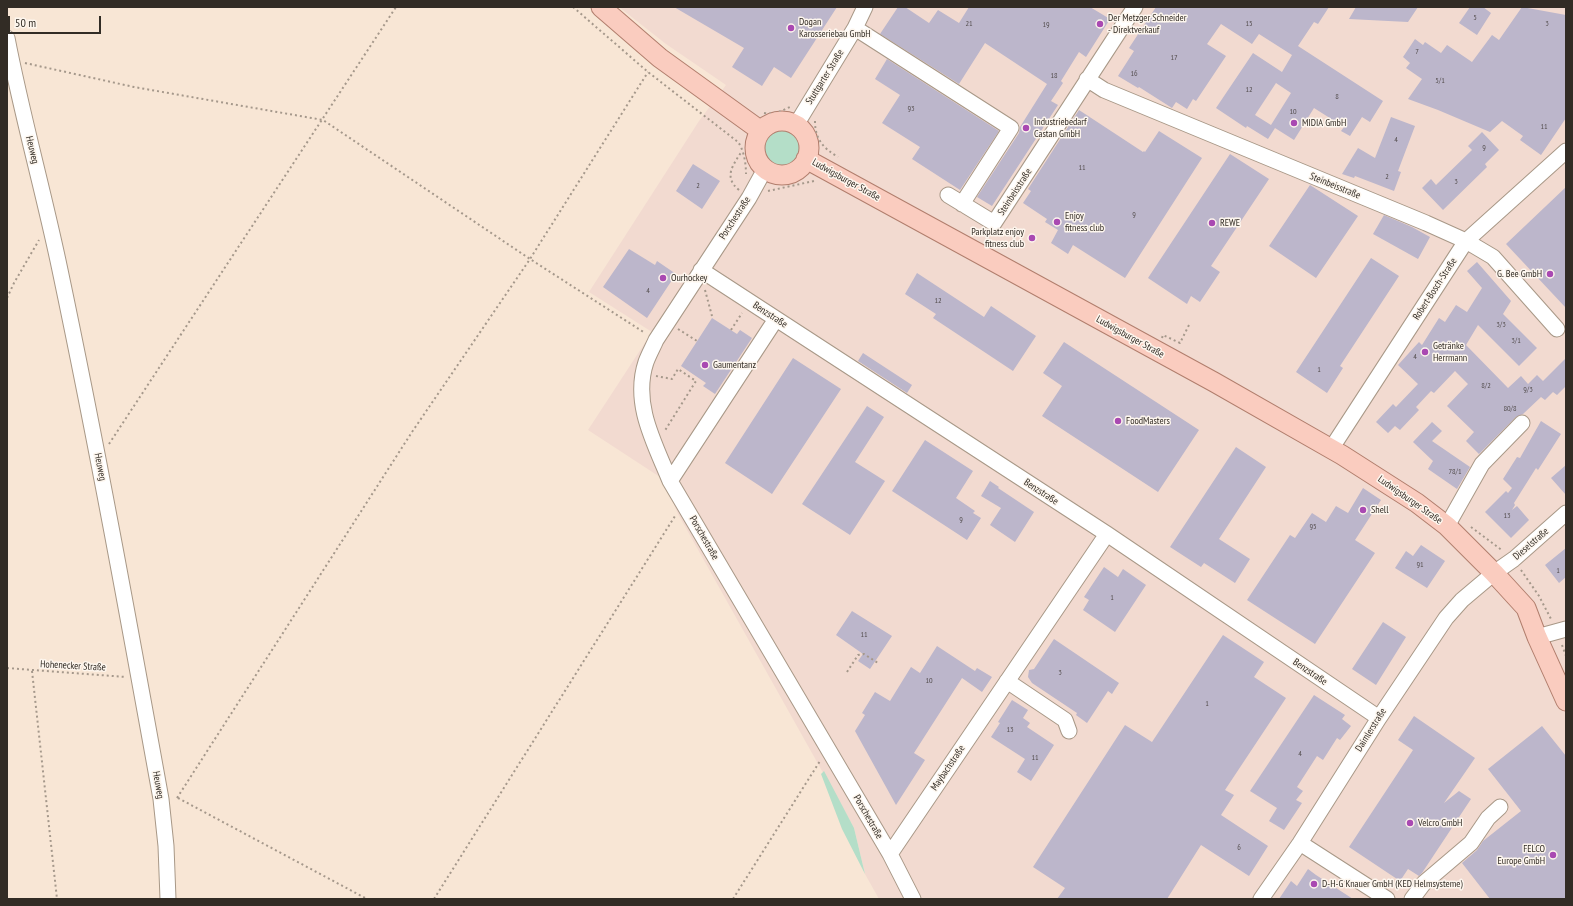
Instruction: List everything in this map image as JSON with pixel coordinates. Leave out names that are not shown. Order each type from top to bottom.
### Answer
[{"type":"main road","points":[[601,7],[660,58],[761,131]]},
{"type":"main road","points":[[804,118],[805,135],[809,150],[819,159],[788,174],[761,177],[755,152],[756,143],[761,131],[774,122],[788,122],[804,118]]},
{"type":"main road","name":"Ludwigsburger Straße","points":[[819,159],[1331,449],[1418,503],[1447,526],[1494,573],[1526,608],[1537,638],[1566,701]]},
{"type":"street","name":"Stuttgarter Straße","points":[[804,118],[855,28],[865,7]]},
{"type":"street","name":"Steinbeisstraße","points":[[962,204],[998,218],[1135,7]]},
{"type":"street","points":[[855,28],[1011,128],[962,204],[948,195]]},
{"type":"street","name":"Heuweg","points":[[7,38],[51,227],[99,460],[161,799],[166,846],[168,899]]},
{"type":"street","name":"Steinbeisstraße","points":[[1087,79],[1104,90],[1426,223],[1466,241],[1493,257],[1557,329]]},
{"type":"street","name":"Robert-Bosch-Straße","points":[[1331,449],[1466,241],[1566,151]]},
{"type":"street","name":"Porschestraße","points":[[761,177],[656,340],[646,363],[641,386],[648,428],[670,481],[890,854],[913,899]]},
{"type":"street","name":"Benzstraße","points":[[701,270],[1107,534],[1379,718]]},
{"type":"street","points":[[670,481],[776,319]]},
{"type":"street","name":"Ludwigsburger Straße","points":[[1447,526],[1482,464],[1522,423]]},
{"type":"street","name":"Dieselstraße","points":[[1494,573],[1514,559],[1566,513]]},
{"type":"street","name":"Maybachstraße","points":[[890,854],[1107,534]]},
{"type":"street","name":"Daimlerstraße","points":[[1262,899],[1300,843],[1379,718],[1446,618],[1462,600],[1494,573]]},
{"type":"street","points":[[1537,638],[1566,629]]},
{"type":"street","points":[[1006,682],[1065,720],[1069,731]]},
{"type":"street","points":[[1412,899],[1424,883],[1456,857],[1470,843],[1488,818],[1500,807]]},
{"type":"street","points":[[1300,843],[1387,899]]},
{"type":"path","points":[[99,460],[396,7]]},
{"type":"path","points":[[573,7],[648,72],[738,142],[742,147],[745,157],[746,177],[761,177],[769,192],[815,181],[822,145],[817,135],[804,118],[792,105],[783,111],[773,114],[761,112]]},
{"type":"path","points":[[11,60],[134,88],[322,120],[530,259],[656,340]]},
{"type":"path","points":[[367,899],[177,798],[412,432],[530,259],[648,72]]},
{"type":"path","points":[[742,151],[734,164],[730,178],[734,186],[748,198]]},
{"type":"path","points":[[7,298],[39,239],[51,227]]},
{"type":"path","points":[[701,270],[712,316]]},
{"type":"path","points":[[731,330],[749,302]]},
{"type":"path","points":[[667,322],[697,341]]},
{"type":"path","points":[[1162,339],[1163,335],[1180,343],[1190,323]]},
{"type":"path","points":[[643,374],[672,379],[678,370],[696,381],[655,446]]},
{"type":"path","points":[[434,899],[683,504]]},
{"type":"path","points":[[847,672],[858,655],[864,654],[878,663]]},
{"type":"path","name":"Hohenecker Straße","points":[[7,668],[139,678]]},
{"type":"path","points":[[32,671],[57,899]]},
{"type":"path","points":[[733,899],[827,748]]},
{"type":"shaded area","points":[[619,7],[1566,7],[1566,899],[879,899],[865,874],[854,828],[678,514],[663,479],[588,430],[652,332],[589,292],[699,121],[726,85],[666,44]]},
{"type":"green space","points":[[781,127],[789,129],[795,133],[799,139],[801,147],[799,155],[795,161],[789,165],[781,167],[773,165],[767,161],[763,155],[761,147],[763,139],[767,133],[773,129]]},
{"type":"green space","points":[[824,771],[854,828],[865,874],[842,829],[821,774]]},
{"type":"building","points":[[674,7],[837,7],[791,78],[774,67],[762,86],[732,67],[744,48]]},
{"type":"building","points":[[898,7],[905,7],[929,23],[938,10],[959,23],[969,7],[1090,7],[1110,19],[1086,57],[1079,52],[1061,81],[1063,83],[1051,101],[1058,105],[992,206],[977,197],[1019,133],[1020,127],[1047,84],[985,43],[959,84],[880,34]]},
{"type":"building","points":[[1156,7],[1329,7],[1318,24],[1314,22],[1298,46],[1383,101],[1370,122],[1362,117],[1350,136],[1341,131],[1344,127],[1314,108],[1294,140],[1275,128],[1268,139],[1247,126],[1246,128],[1216,108],[1253,53],[1282,72],[1292,55],[1259,34],[1252,44],[1221,24],[1207,44],[1226,56],[1196,101],[1193,99],[1187,109],[1176,102],[1172,108],[1139,87],[1138,88],[1118,76],[1134,51],[1129,48]],"holes":[[[1276,83],[1291,93],[1271,125],[1255,115]]]},
{"type":"building","points":[[1356,7],[1418,7],[1408,22],[1349,19]]},
{"type":"building","points":[[1470,7],[1483,7],[1491,13],[1477,35],[1459,23]]},
{"type":"building","points":[[1522,7],[1566,15],[1566,118],[1541,155],[1520,140],[1523,136],[1502,121],[1490,132],[1408,99],[1422,79],[1406,68],[1410,63],[1403,57],[1415,39],[1423,45],[1425,42],[1441,53],[1447,45],[1472,62],[1492,35],[1499,40]]},
{"type":"building","points":[[887,59],[999,131],[960,190],[912,159],[920,147],[882,123],[900,95],[875,79]]},
{"type":"building","points":[[1079,110],[1143,152],[1145,152],[1159,131],[1202,158],[1125,278],[1073,245],[1068,254],[1051,243],[1058,230],[1045,222],[1047,219],[1023,203],[1031,191],[1028,189]]},
{"type":"building","points":[[1391,117],[1415,126],[1398,171],[1401,172],[1394,191],[1355,176],[1354,178],[1342,174],[1358,148],[1375,158]]},
{"type":"building","points":[[1482,132],[1499,150],[1485,164],[1487,167],[1443,210],[1422,188],[1431,179],[1436,185],[1472,150],[1468,146]]},
{"type":"building","name":"REWE","points":[[1230,154],[1269,179],[1211,266],[1220,272],[1200,302],[1191,296],[1187,304],[1148,278]]},
{"type":"building","points":[[693,164],[720,181],[702,209],[676,191]]},
{"type":"building","points":[[1310,185],[1358,216],[1316,278],[1269,246]]},
{"type":"building","name":"G. Bee GmbH","points":[[1566,187],[1566,308],[1506,244]]},
{"type":"building","points":[[1384,215],[1412,227],[1430,237],[1418,259],[1373,234]]},
{"type":"building","points":[[629,249],[655,265],[657,261],[676,274],[647,318],[603,287]]},
{"type":"building","points":[[1371,258],[1399,276],[1340,366],[1343,368],[1327,393],[1296,372]]},
{"type":"building","points":[[1477,262],[1511,301],[1503,314],[1537,348],[1519,366],[1478,325],[1466,345],[1508,388],[1521,376],[1528,384],[1537,375],[1543,381],[1566,358],[1566,386],[1557,395],[1553,392],[1545,400],[1541,397],[1523,414],[1516,417],[1479,454],[1466,441],[1474,432],[1447,406],[1468,384],[1455,371],[1434,393],[1431,391],[1416,407],[1419,410],[1400,430],[1395,426],[1388,433],[1376,422],[1393,404],[1396,407],[1418,384],[1398,365],[1419,342],[1422,345],[1439,318],[1445,322],[1456,305],[1467,312],[1482,288],[1467,271]]},
{"type":"building","points":[[917,273],[984,317],[991,306],[1036,336],[1013,371],[933,318],[936,314],[905,294]]},
{"type":"building","points":[[712,318],[737,334],[740,330],[752,338],[715,394],[703,386],[706,383],[681,366]]},
{"type":"building","name":"FoodMasters","points":[[1064,342],[1199,430],[1158,492],[1042,416],[1062,386],[1043,373]]},
{"type":"building","points":[[863,353],[912,385],[907,393],[858,361]]},
{"type":"building","points":[[793,358],[841,389],[772,494],[725,463]]},
{"type":"building","points":[[867,406],[884,417],[855,462],[885,481],[850,535],[802,504]]},
{"type":"building","points":[[1541,421],[1561,434],[1538,470],[1536,468],[1514,503],[1515,505],[1512,510],[1517,506],[1529,520],[1511,538],[1485,512],[1506,491],[1508,493],[1512,488],[1503,479],[1517,457],[1520,458]]},
{"type":"building","points":[[1432,422],[1442,431],[1432,441],[1470,467],[1457,489],[1428,469],[1433,461],[1413,442]]},
{"type":"building","points":[[925,440],[973,471],[956,498],[975,511],[973,513],[981,518],[967,540],[892,491]]},
{"type":"building","points":[[1236,447],[1266,467],[1219,539],[1250,559],[1235,583],[1204,563],[1201,567],[1170,547]]},
{"type":"building","points":[[1566,465],[1566,495],[1551,478]]},
{"type":"building","points":[[990,481],[1034,512],[1015,542],[990,525],[1001,508],[981,496]]},
{"type":"building","points":[[1363,488],[1381,500],[1355,540],[1375,553],[1315,644],[1247,600],[1290,535],[1295,538],[1312,513],[1326,522],[1336,506],[1348,513]]},
{"type":"building","points":[[1421,545],[1445,561],[1427,588],[1395,568],[1406,551],[1413,556]]},
{"type":"building","points":[[1566,548],[1566,577],[1559,583],[1545,565]]},
{"type":"building","points":[[1104,567],[1118,577],[1123,569],[1146,585],[1115,632],[1083,610],[1089,600],[1084,597]]},
{"type":"building","points":[[852,611],[892,636],[870,669],[858,661],[863,654],[836,635]]},
{"type":"building","points":[[1383,622],[1406,637],[1376,685],[1352,669]]},
{"type":"building","points":[[1223,635],[1264,662],[1254,677],[1286,698],[1225,790],[1234,795],[1221,815],[1268,846],[1249,876],[1201,845],[1167,899],[1057,899],[1065,888],[1033,867],[1125,725],[1152,742]]},
{"type":"building","points":[[1054,639],[1119,683],[1112,694],[1108,691],[1087,723],[1076,715],[1077,713],[1032,683],[1028,677],[1029,670],[1034,669]]},
{"type":"building","points":[[937,646],[975,671],[977,668],[992,677],[982,692],[962,678],[914,753],[925,760],[896,805],[855,731],[865,715],[862,713],[875,692],[890,701],[911,667],[920,673]]},
{"type":"building","points":[[1314,695],[1345,715],[1342,719],[1351,726],[1340,740],[1337,738],[1323,760],[1317,756],[1297,787],[1303,791],[1296,800],[1302,803],[1284,830],[1269,821],[1277,808],[1250,791]]},
{"type":"building","points":[[1012,700],[1028,710],[1023,718],[1030,723],[1027,727],[1054,745],[1031,781],[1017,772],[1025,759],[991,737],[1000,723],[998,722]]},
{"type":"building","name":"Velcro GmbH","points":[[1414,716],[1475,758],[1444,803],[1459,791],[1471,799],[1422,873],[1419,876],[1408,869],[1400,881],[1349,847],[1413,750],[1398,740]]},
{"type":"building","points":[[1542,726],[1566,756],[1566,899],[1490,899],[1462,863],[1477,850],[1483,841],[1521,811],[1488,769]]},
{"type":"building","name":"D-H-G Knauer GmbH (KED Helmsysteme)","points":[[1308,869],[1353,899],[1279,899],[1291,881],[1297,886]]},
{"type":"place","name":"Der Metzger Schneider - Direktverkauf","points":[[1100,24]]},
{"type":"place","name":"Dogan Karosseriebau GmbH","points":[[791,28]]},
{"type":"place","name":"MIDIA GmbH","points":[[1294,123]]},
{"type":"place","name":"Industriebedarf Castan GmbH","points":[[1026,128]]},
{"type":"place","name":"Enjoy fitness club","points":[[1057,222]]},
{"type":"place","name":"REWE","points":[[1212,223]]},
{"type":"place","name":"Parkplatz enjoy fitness club","points":[[1032,238]]},
{"type":"place","name":"G. Bee GmbH","points":[[1550,274]]},
{"type":"place","name":"Ourhockey","points":[[663,278]]},
{"type":"place","name":"Getränke Herrmann","points":[[1425,352]]},
{"type":"place","name":"Gaumentanz","points":[[705,365]]},
{"type":"place","name":"FoodMasters","points":[[1118,421]]},
{"type":"place","name":"Shell","points":[[1363,510]]},
{"type":"place","name":"Velcro GmbH","points":[[1410,823]]},
{"type":"place","name":"FELCO Europe GmbH","points":[[1553,855]]},
{"type":"place","name":"D-H-G Knauer GmbH (KED Helmsysteme)","points":[[1314,884]]}]
